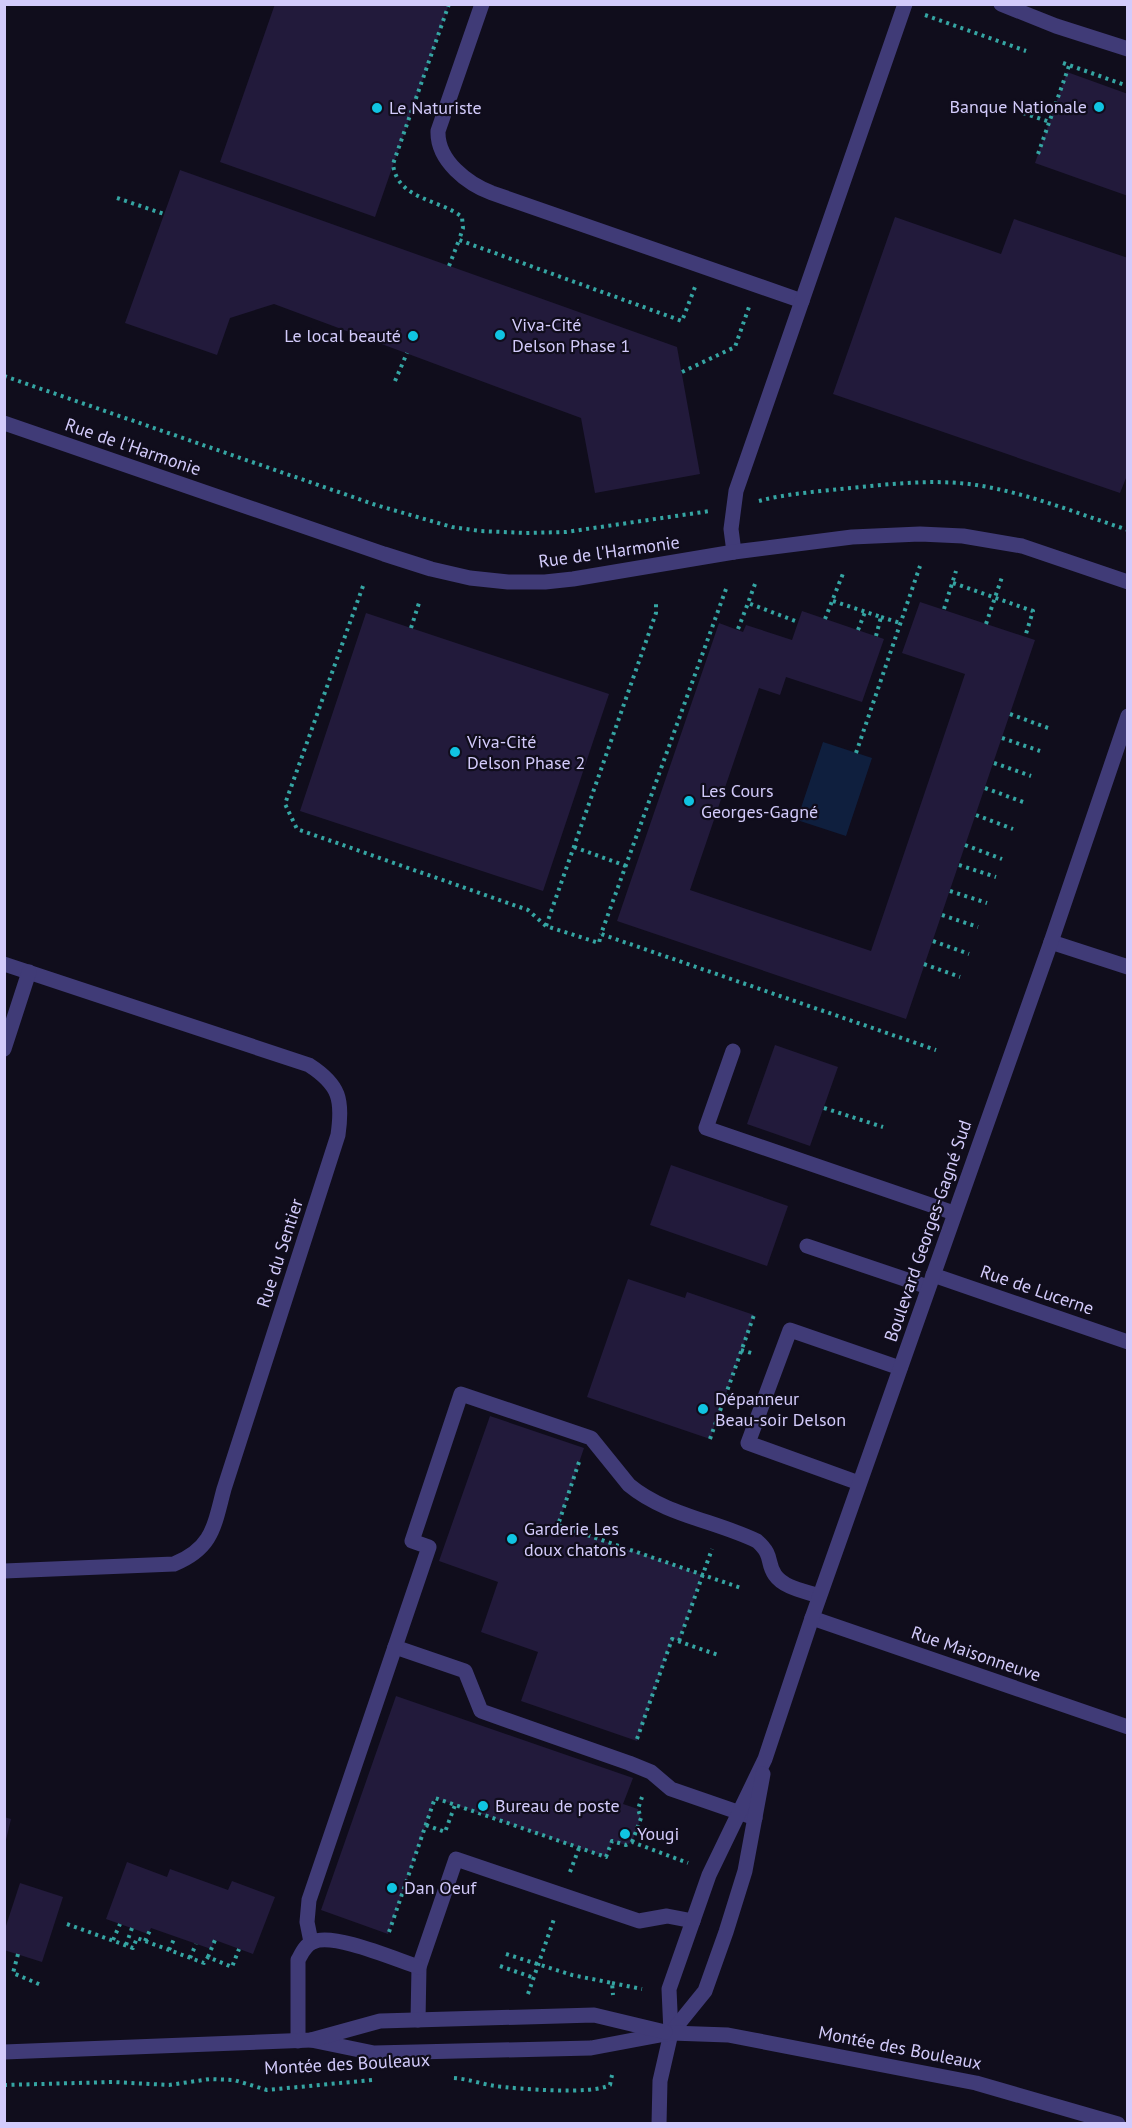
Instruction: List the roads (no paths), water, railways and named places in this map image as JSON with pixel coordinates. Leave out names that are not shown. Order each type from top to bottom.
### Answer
[{"type":"street","points":[[482,4],[438,131],[443,151],[456,170],[468,182],[481,189],[802,302]]},
{"type":"street","points":[[734,552],[731,529],[736,491],[905,4]]},
{"type":"street","points":[[1001,4],[1056,26],[1128,49]]},
{"type":"street","name":"Rue de l'Harmonie","points":[[4,423],[384,554],[431,569],[470,578],[508,582],[573,579],[734,552],[888,534],[963,536],[1022,546],[1128,582]]},
{"type":"street","name":"Boulevard Georges-Gagné Sud","points":[[671,2033],[669,1989],[709,1875],[765,1759],[819,1596],[1051,942],[1128,716]]},
{"type":"street","points":[[1051,942],[1128,967]]},
{"type":"street","name":"Rue du Sentier","points":[[4,963],[309,1065],[326,1076],[337,1092],[341,1113],[338,1135],[213,1529],[205,1545],[190,1558],[174,1564],[4,1571]]},
{"type":"street","points":[[4,1049],[29,972]]},
{"type":"street","points":[[733,1051],[706,1128],[954,1213]]},
{"type":"street","name":"Rue de Lucerne","points":[[807,1246],[931,1281],[1128,1342]]},
{"type":"street","points":[[860,1483],[748,1443],[790,1330],[900,1368]]},
{"type":"street","points":[[311,1942],[307,1922],[309,1900],[429,1547],[412,1541],[461,1394],[591,1438],[637,1492],[660,1504],[758,1541],[766,1549],[776,1576],[788,1585],[819,1596]]},
{"type":"street","name":"Rue Maisonneuve","points":[[812,1617],[1128,1727]]},
{"type":"street","points":[[395,1647],[465,1671],[481,1711],[644,1769],[671,1789],[756,1818]]},
{"type":"street","name":"Boulevard Georges-Gagné Sud","points":[[671,2033],[705,1991],[739,1893],[756,1818],[765,1759]]},
{"type":"street","points":[[418,2020],[419,1967],[456,1859],[639,1921],[667,1916],[693,1921]]},
{"type":"street","points":[[305,2041],[298,1960],[303,1950],[311,1942],[331,1939],[419,1967]]},
{"type":"street","name":"Montée des Bouleaux","points":[[305,2041],[380,2021],[594,2015],[671,2033],[729,2035],[924,2071],[1024,2096],[1118,2124]]},
{"type":"street","points":[[659,2124],[660,2081],[671,2033]]},
{"type":"street","name":"Montée des Bouleaux","points":[[4,2052],[305,2041],[374,2053],[591,2048],[671,2033]]},
{"type":"water","points":[[823,742],[872,758],[846,836],[797,820]]},
{"type":"place","name":"Banque Nationale","points":[[1099,107]]},
{"type":"place","name":"Le Naturiste","points":[[377,108]]},
{"type":"place","name":"Viva-Cité Delson Phase 1","points":[[500,335]]},
{"type":"place","name":"Le local beauté","points":[[413,336]]},
{"type":"place","name":"Viva-Cité Delson Phase 2","points":[[455,752]]},
{"type":"place","name":"Les Cours Georges-Gagné","points":[[689,801]]},
{"type":"place","name":"Dépanneur Beau-soir Delson","points":[[703,1409]]},
{"type":"place","name":"Garderie Les doux chatons","points":[[512,1539]]},
{"type":"place","name":"Bureau de poste","points":[[483,1806]]},
{"type":"place","name":"Yougi","points":[[625,1834]]},
{"type":"place","name":"Dan Oeuf","points":[[392,1888]]}]
